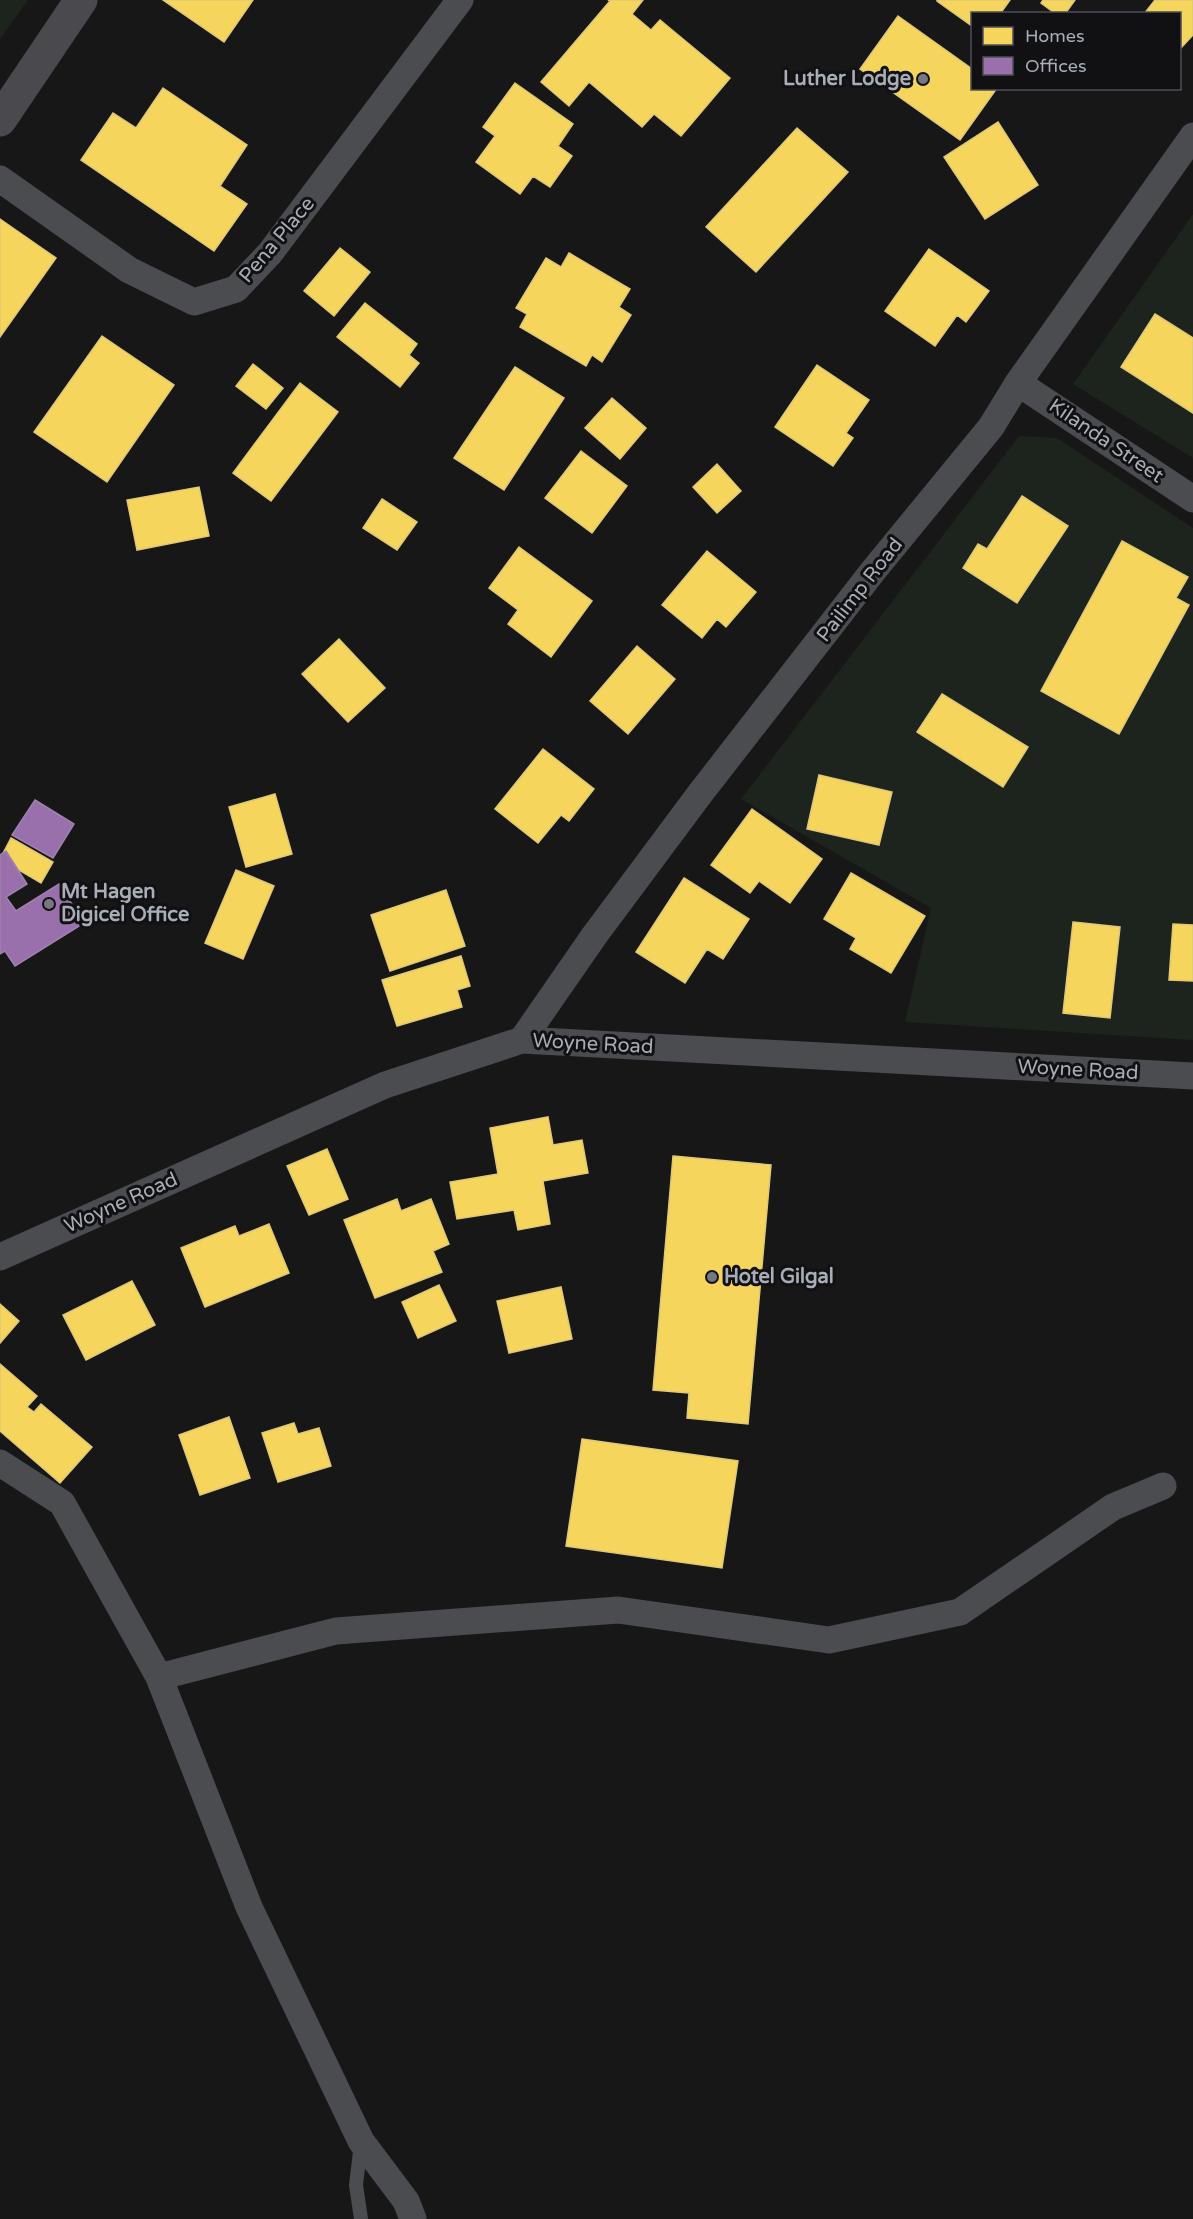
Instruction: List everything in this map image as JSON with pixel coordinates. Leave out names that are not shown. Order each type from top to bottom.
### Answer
[{"type":"street","points":[[0,120],[81,0]]},
{"type":"street","name":"Pena Place","points":[[0,178],[129,270],[194,302],[236,289],[270,253],[460,0]]},
{"type":"street","name":"Pailimp Road","points":[[522,1040],[594,936],[699,795],[867,580],[991,427],[1018,382],[1193,136]]},
{"type":"street","name":"Kilanda Street","points":[[1018,382],[1193,499]]},
{"type":"street","name":"Woyne Road","points":[[0,1257],[385,1085],[522,1040],[1193,1076]]},
{"type":"street","points":[[0,1463],[62,1503],[159,1677],[249,1907],[361,2141],[406,2201],[412,2219]]},
{"type":"street","points":[[159,1677],[336,1631],[618,1610],[829,1640],[960,1612],[1113,1507],[1162,1486]]},
{"type":"lane","points":[[361,2141],[356,2185],[361,2219]]},
{"type":"shaded area","points":[[0,0],[28,0],[0,39]]},
{"type":"shaded area","points":[[1193,214],[1193,458],[1073,384]]},
{"type":"shaded area","points":[[1019,436],[1057,438],[1193,528],[1193,1040],[905,1022],[931,908],[741,799]]},
{"type":"building: Homes","points":[[163,0],[253,0],[224,42]]},
{"type":"building: Homes","points":[[608,0],[643,0],[632,14],[651,30],[660,20],[730,78],[681,136],[654,114],[642,127],[589,82],[569,106],[541,82],[610,1]]},
{"type":"building: Homes","points":[[1010,0],[1001,12],[971,12],[971,25],[937,1]]},
{"type":"building: Homes","points":[[1043,0],[1075,0],[1066,12],[1053,12],[1041,3]]},
{"type":"building: Homes","points":[[1155,0],[1193,0],[1193,35],[1181,48],[1181,12],[1146,12]]},
{"type":"building: Homes","name":"Luther Lodge","points":[[898,16],[971,68],[971,90],[996,90],[960,140],[860,69]]},
{"type":"building: Homes","points":[[515,83],[573,124],[558,146],[572,156],[550,187],[533,176],[520,194],[476,162],[495,136],[483,127]]},
{"type":"building: Homes","points":[[163,88],[247,145],[220,186],[247,204],[214,251],[81,160],[113,113],[136,128]]},
{"type":"building: Homes","points":[[998,122],[1038,185],[985,219],[944,157]]},
{"type":"building: Homes","points":[[797,128],[848,172],[756,272],[706,227]]},
{"type":"building: Homes","points":[[0,219],[56,258],[0,337]]},
{"type":"building: Homes","points":[[340,248],[370,272],[334,316],[304,291]]},
{"type":"building: Homes","points":[[929,249],[989,291],[966,322],[957,315],[935,346],[885,311]]},
{"type":"building: Homes","points":[[569,253],[630,289],[619,307],[631,315],[602,362],[592,355],[586,366],[520,327],[527,314],[516,308],[546,258],[561,267]]},
{"type":"building: Homes","points":[[365,303],[417,344],[409,355],[419,363],[400,387],[337,337]]},
{"type":"building: Homes","points":[[1155,314],[1193,338],[1193,413],[1121,367]]},
{"type":"building: Homes","points":[[102,336],[174,385],[107,482],[34,432]]},
{"type":"building: Homes","points":[[253,364],[283,388],[266,409],[236,386]]},
{"type":"building: Homes","points":[[817,365],[869,400],[846,433],[853,438],[833,466],[775,427]]},
{"type":"building: Homes","points":[[515,367],[564,398],[504,490],[454,458]]},
{"type":"building: Homes","points":[[300,383],[338,412],[271,501],[233,473]]},
{"type":"building: Homes","points":[[612,398],[646,428],[620,459],[585,428]]},
{"type":"building: Homes","points":[[581,451],[627,486],[592,533],[545,498]]},
{"type":"building: Homes","points":[[717,464],[741,491],[717,513],[693,487]]},
{"type":"building: Homes","points":[[199,487],[209,536],[137,550],[127,500]]},
{"type":"building: Homes","points":[[1022,496],[1068,526],[1017,603],[963,568],[978,544],[987,549]]},
{"type":"building: Homes","points":[[382,499],[417,522],[397,550],[363,528]]},
{"type":"building: Homes","points":[[1122,541],[1188,577],[1176,598],[1189,605],[1119,734],[1041,691]]},
{"type":"building: Homes","points":[[519,547],[592,601],[551,657],[508,624],[518,610],[489,588]]},
{"type":"building: Homes","points":[[707,551],[756,592],[726,627],[717,619],[702,638],[662,605]]},
{"type":"building: Homes","points":[[339,639],[385,688],[348,722],[302,674]]},
{"type":"building: Homes","points":[[637,646],[675,679],[628,734],[590,701]]},
{"type":"building: Homes","points":[[942,694],[1028,747],[1003,787],[917,732]]},
{"type":"building: Homes","points":[[543,749],[594,789],[569,821],[561,815],[538,843],[495,809]]},
{"type":"building: Homes","points":[[819,775],[892,792],[879,845],[807,829]]},
{"type":"building: Homes","points":[[275,794],[292,854],[246,867],[229,807]]},
{"type":"building: Homes","points":[[752,809],[822,859],[790,903],[759,881],[750,893],[711,865]]},
{"type":"building: Homes","points":[[11,838],[53,862],[41,883],[0,859]]},
{"type":"building: Homes","points":[[236,870],[274,886],[243,959],[205,943]]},
{"type":"building: Homes","points":[[851,873],[925,916],[891,973],[850,949],[856,938],[824,919]]},
{"type":"building: Homes","points":[[684,878],[749,919],[723,959],[707,949],[685,983],[636,952]]},
{"type":"building: Homes","points":[[446,890],[465,946],[390,971],[371,915]]},
{"type":"building: Homes","points":[[1073,922],[1120,927],[1110,1018],[1063,1013]]},
{"type":"building: Homes","points":[[1173,924],[1193,925],[1193,981],[1169,980]]},
{"type":"building: Homes","points":[[461,956],[470,986],[457,990],[462,1007],[397,1026],[382,980]]},
{"type":"building: Homes","points":[[548,1117],[553,1145],[582,1140],[588,1173],[543,1181],[550,1224],[518,1230],[514,1210],[457,1219],[450,1182],[498,1174],[490,1128]]},
{"type":"building: Homes","points":[[327,1149],[348,1199],[309,1215],[287,1166]]},
{"type":"building: Homes","name":"Hotel Gilgal","points":[[673,1156],[771,1165],[748,1424],[687,1418],[689,1393],[653,1390]]},
{"type":"building: Homes","points":[[397,1199],[401,1211],[431,1199],[449,1244],[433,1251],[442,1272],[375,1298],[344,1220]]},
{"type":"building: Homes","points":[[269,1224],[289,1273],[205,1307],[181,1248],[235,1226],[239,1236]]},
{"type":"building: Homes","points":[[132,1281],[155,1325],[86,1360],[63,1315]]},
{"type":"building: Homes","points":[[439,1285],[456,1321],[418,1338],[402,1302]]},
{"type":"building: Homes","points":[[561,1287],[572,1339],[509,1353],[497,1301]]},
{"type":"building: Homes","points":[[0,1304],[19,1321],[0,1343]]},
{"type":"building: Homes","points":[[0,1364],[37,1396],[27,1407],[34,1412],[41,1404],[92,1447],[60,1483],[0,1431]]},
{"type":"building: Homes","points":[[229,1417],[250,1478],[200,1495],[179,1435]]},
{"type":"building: Homes","points":[[294,1423],[298,1434],[319,1428],[331,1466],[278,1482],[262,1433]]},
{"type":"building: Homes","points":[[582,1439],[738,1461],[722,1568],[566,1546]]},
{"type":"building: Offices","points":[[35,800],[74,824],[53,858],[12,835]]},
{"type":"building: Offices","name":"Mt Hagen Digicel Office","points":[[6,851],[27,884],[6,897],[16,911],[59,884],[84,923],[15,966],[5,951],[0,954],[0,855]]},
{"type":"place","name":"Luther Lodge","points":[[923,79]]},
{"type":"place","name":"Mt Hagen Digicel Office","points":[[49,904]]},
{"type":"place","name":"Hotel Gilgal","points":[[712,1277]]}]
